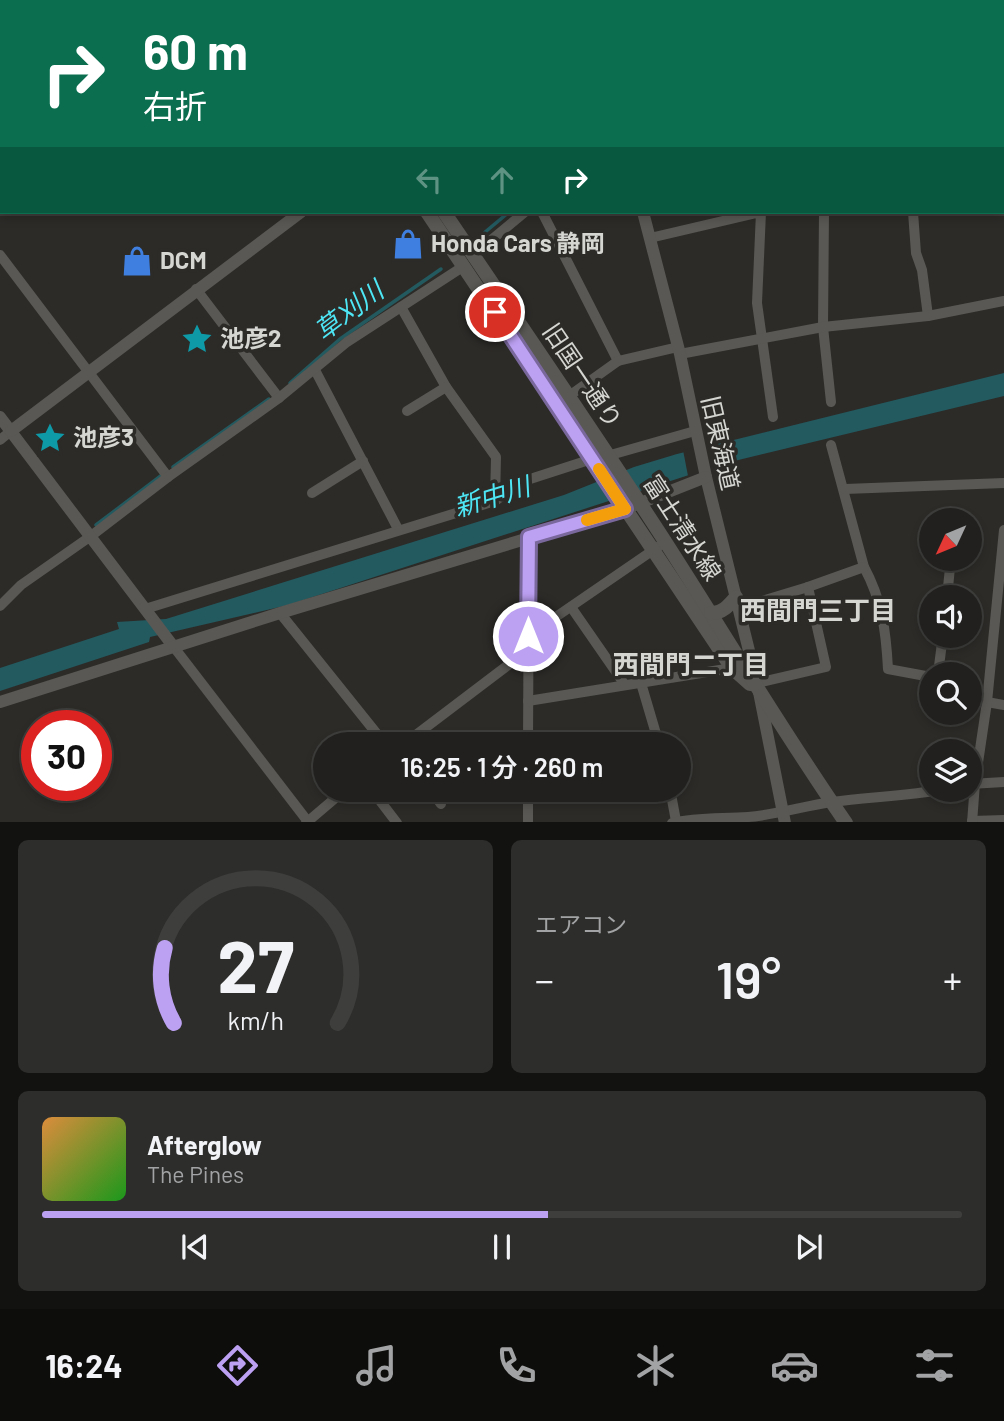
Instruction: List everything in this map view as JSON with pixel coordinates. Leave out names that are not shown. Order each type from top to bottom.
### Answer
[{"type":"main road","name":"旧国一通り","points":[[429,214],[468,261],[569,396],[602,461]]},
{"type":"main road","name":"旧国一通り","points":[[445,214],[468,261],[602,461]]},
{"type":"main road","name":"富士清水線","points":[[602,461],[653,551],[732,668],[758,687]]},
{"type":"main road","name":"富士清水線","points":[[628,504],[666,542],[845,822]]},
{"type":"main road","points":[[711,613],[738,602]]},
{"type":"street","points":[[0,440],[298,214]]},
{"type":"street","points":[[0,606],[22,585],[279,398],[346,342],[468,261],[523,214]]},
{"type":"street","points":[[543,214],[618,361]]},
{"type":"street","name":"旧東海道","points":[[644,214],[679,351],[706,477],[758,687],[784,818]]},
{"type":"street","points":[[650,238],[752,214]]},
{"type":"street","points":[[761,214],[757,303],[773,417]]},
{"type":"street","points":[[824,214],[823,327],[831,402]]},
{"type":"street","points":[[913,214],[916,253],[922,270],[928,316]]},
{"type":"street","points":[[0,255],[4,267],[89,371],[168,477]]},
{"type":"street","points":[[196,289],[279,398]]},
{"type":"street","points":[[569,396],[618,361],[823,327],[928,316],[1004,301]]},
{"type":"street","points":[[401,307],[446,387],[496,457],[495,501]]},
{"type":"street","points":[[315,370],[398,529]]},
{"type":"street","points":[[407,411],[446,387]]},
{"type":"street","points":[[0,417],[308,822],[331,802]]},
{"type":"street","points":[[148,613],[398,529],[495,501],[524,481],[697,438]]},
{"type":"street","points":[[831,444],[864,566],[873,583],[886,627],[888,668],[919,674]]},
{"type":"street","points":[[312,493],[363,461]]},
{"type":"street","points":[[0,702],[171,643],[280,613],[529,537],[706,477]]},
{"type":"street","points":[[845,489],[1004,483]]},
{"type":"street","points":[[981,739],[988,702],[1004,530]]},
{"type":"street","points":[[528,732],[529,537]]},
{"type":"street","points":[[528,636],[666,542]]},
{"type":"street","points":[[738,602],[808,587],[864,566]]},
{"type":"street","points":[[758,687],[826,667],[808,587]]},
{"type":"street","points":[[571,607],[625,685]]},
{"type":"street","points":[[280,613],[375,732]]},
{"type":"street","points":[[420,732],[528,650]]},
{"type":"street","points":[[528,701],[732,668]]},
{"type":"street","points":[[641,682],[656,732]]},
{"type":"street","points":[[982,699],[1004,705]]},
{"type":"street","points":[[982,783],[1004,782]]},
{"type":"street","points":[[672,802],[674,822],[747,817],[784,818],[831,802],[919,794]]},
{"type":"street","points":[[381,802],[397,822]]},
{"type":"street","points":[[528,802],[528,822]]},
{"type":"street","points":[[972,802],[972,822],[1004,820]]},
{"type":"water","points":[[1004,373],[1004,396],[726,463],[288,605],[150,637],[149,642],[0,691],[0,668],[119,629],[117,622],[166,619],[564,495],[634,467],[677,454]]},
{"type":"pier","points":[[717,442],[724,467],[688,476],[683,450]]},
{"type":"waterway","name":"草刈川","points":[[478,238],[507,214]]},
{"type":"waterway","name":"草刈川","points":[[290,383],[340,339],[441,269]]},
{"type":"waterway","name":"草刈川","points":[[173,467],[269,399]]},
{"type":"waterway","name":"草刈川","points":[[96,525],[162,475]]},
{"type":"slow traffic","points":[[587,520],[625,509],[599,469]]},
{"type":"place","name":"Honda Cars 静岡","points":[[408,244]]},
{"type":"place","name":"DCM","points":[[137,261]]},
{"type":"place","name":"池彦2","points":[[197,339]]},
{"type":"place","name":"池彦3","points":[[50,438]]},
{"type":"district","name":"西間門三丁目","points":[[818,611]]},
{"type":"district","name":"西間門二丁目","points":[[691,665]]},
{"type":"route","points":[[495,312],[625,509],[529,537],[528,636]]},
{"type":"water label","name":"新中川","points":[[492,497]]}]
